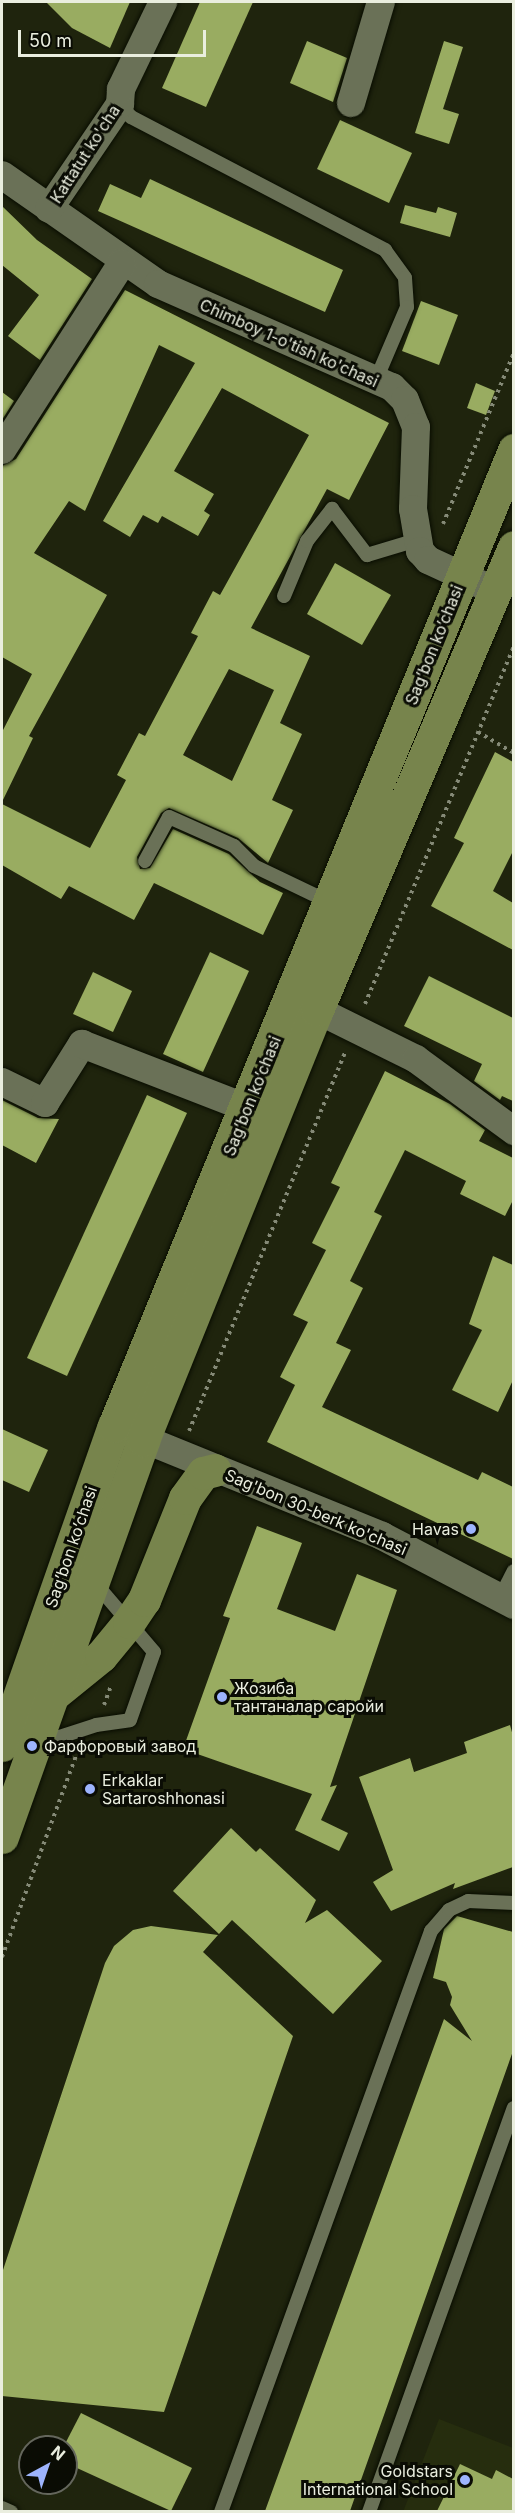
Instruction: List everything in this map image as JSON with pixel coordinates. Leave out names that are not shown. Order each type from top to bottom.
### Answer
[{"type":"main road","name":"Sag’bon ko’chasi","points":[[2,1837],[17,1746],[247,1108],[513,450]]},
{"type":"main road","name":"Sag’bon ko’chasi","points":[[17,1746],[48,1699],[91,1579],[128,1433],[317,1010],[513,547]]},
{"type":"main road","points":[[48,1699],[101,1656],[129,1622],[144,1600],[185,1498],[203,1473],[215,1470]]},
{"type":"street","name":"Kattatut ko'cha","points":[[50,209],[120,104],[121,89],[163,2]]},
{"type":"street","points":[[351,103],[381,2]]},
{"type":"street","name":"Chimboy 1-o'tish ko'chasi","points":[[2,175],[122,262],[158,284],[400,394],[416,427],[413,509],[423,550]]},
{"type":"street","points":[[2,450],[122,262]]},
{"type":"street","points":[[423,550],[461,577],[495,591]]},
{"type":"street","points":[[317,1010],[416,1059],[513,1131]]},
{"type":"street","points":[[2,1082],[45,1103],[82,1044],[247,1108]]},
{"type":"street","name":"Sag'bon 30-berk ko'chasi","points":[[128,1433],[382,1536],[507,1602]]},
{"type":"lane","points":[[120,104],[131,117],[385,250],[405,278],[407,308],[375,382]]},
{"type":"lane","points":[[284,596],[307,541],[332,509],[367,555],[423,550]]},
{"type":"lane","points":[[145,861],[169,817],[234,846],[254,866],[331,903]]},
{"type":"lane","points":[[507,1602],[513,1571]]},
{"type":"lane","points":[[17,1746],[96,1725],[130,1720],[154,1652],[91,1579]]},
{"type":"lane","points":[[220,2511],[431,1931],[449,1910],[468,1901],[513,1903]]},
{"type":"lane","points":[[369,2511],[513,2108]]},
{"type":"lane","points":[[2,2508],[11,2511]]},
{"type":"path","points":[[423,550],[513,353]]},
{"type":"path","points":[[179,1455],[513,646]]},
{"type":"path","points":[[478,732],[513,753]]},
{"type":"path","points":[[2,1957],[70,1763],[96,1725],[112,1681]]},
{"type":"shaded area","name":"Goldstars International School","points":[[439,2419],[513,2448],[513,2511],[403,2512]]},
{"type":"building","points":[[46,2],[130,2],[110,48],[72,28]]},
{"type":"building","points":[[200,2],[253,2],[206,107],[162,88]]},
{"type":"building","points":[[307,41],[347,58],[333,102],[290,83]]},
{"type":"building","points":[[444,41],[463,47],[443,109],[459,114],[449,144],[415,133]]},
{"type":"building","points":[[340,120],[412,153],[389,203],[317,169]]},
{"type":"building","points":[[150,179],[343,270],[325,312],[98,211],[110,184],[141,198]]},
{"type":"building","points":[[405,205],[436,213],[438,207],[457,213],[450,237],[400,223]]},
{"type":"building","points":[[2,206],[37,240],[92,279],[40,360],[8,336],[39,295],[2,265]]},
{"type":"building","points":[[125,290],[389,423],[349,500],[327,489],[251,628],[310,656],[280,723],[302,734],[272,800],[293,810],[268,863],[238,838],[169,808],[161,813],[137,857],[140,869],[150,868],[173,829],[229,854],[260,882],[283,893],[263,935],[154,883],[134,920],[69,886],[61,899],[2,865],[2,804],[90,848],[126,780],[117,775],[139,733],[145,736],[198,636],[191,633],[213,591],[220,595],[309,435],[222,388],[174,471],[214,494],[204,511],[210,515],[198,536],[162,516],[158,523],[143,515],[130,537],[103,521],[195,363],[159,345],[85,511],[69,501],[34,553],[107,595],[29,736],[33,738],[2,802],[2,732],[32,674],[2,657],[2,466],[16,459]],"holes":[[[229,669],[274,690],[232,781],[183,755]]]},
{"type":"building","points":[[421,301],[458,315],[439,365],[402,351]]},
{"type":"building","points":[[476,383],[495,391],[486,415],[467,408]]},
{"type":"building","points":[[2,392],[14,401],[2,420]]},
{"type":"building","points":[[335,563],[391,595],[362,645],[307,614]]},
{"type":"building","points":[[495,752],[513,762],[513,851],[493,891],[513,903],[513,950],[431,906],[464,843],[454,838]]},
{"type":"building","points":[[210,952],[249,971],[203,1072],[163,1054]]},
{"type":"building","points":[[93,972],[132,991],[113,1032],[73,1014]]},
{"type":"building","points":[[429,976],[513,1018],[513,1101],[502,1096],[500,1100],[474,1081],[482,1064],[404,1026]]},
{"type":"building","points":[[385,1071],[450,1104],[485,1130],[479,1141],[513,1158],[513,1200],[505,1216],[460,1194],[466,1181],[405,1150],[374,1212],[382,1216],[350,1281],[363,1288],[336,1343],[351,1350],[322,1407],[478,1480],[482,1472],[513,1487],[513,1559],[267,1442],[295,1385],[280,1377],[308,1322],[293,1315],[326,1250],[312,1243],[340,1187],[331,1183]]},
{"type":"building","points":[[147,1095],[187,1113],[67,1376],[27,1358]]},
{"type":"building","points":[[2,1100],[38,1118],[59,1119],[36,1163],[2,1145]]},
{"type":"building","points":[[493,1256],[513,1265],[513,1380],[498,1412],[452,1390],[482,1330],[469,1324]]},
{"type":"building","points":[[2,1429],[48,1450],[29,1492],[2,1480]]},
{"type":"building","points":[[257,1526],[302,1543],[277,1609],[335,1631],[357,1574],[397,1590],[330,1787],[337,1785],[321,1820],[348,1833],[339,1851],[295,1830],[312,1794],[183,1749],[230,1618],[223,1616]]},
{"type":"building","points":[[510,1725],[513,1736],[513,1867],[453,1889],[455,1883],[391,1911],[373,1882],[393,1870],[359,1777],[410,1758],[414,1772],[467,1753],[464,1742]]},
{"type":"building","points":[[231,1828],[256,1852],[260,1848],[316,1900],[305,1923],[327,1910],[382,1961],[333,2014],[232,1920],[219,1934],[173,1891]]},
{"type":"building","points":[[457,1916],[513,1932],[513,2051],[350,2511],[265,2511],[444,2019],[472,2041],[450,2005],[452,1997],[446,1982],[433,1978],[444,1929]]},
{"type":"building","points":[[151,1926],[218,1935],[203,1952],[293,2036],[164,2412],[2,2396],[2,2273],[105,1963],[114,1946],[133,1930]]},
{"type":"building","points":[[81,2413],[192,2468],[171,2511],[78,2468],[78,2435],[70,2435]]},
{"type":"building","points":[[460,2464],[492,2479],[496,2470],[513,2479],[513,2511],[437,2511]]},
{"type":"place","name":"Havas","points":[[471,1529]]},
{"type":"place","name":"Жозиба тантаналар саройи","points":[[222,1697]]},
{"type":"place","name":"Фарфоровый завод","points":[[32,1746]]},
{"type":"place","name":"Erkaklar Sartaroshhonasi","points":[[90,1789]]},
{"type":"place","name":"Goldstars International School","points":[[465,2480]]}]
